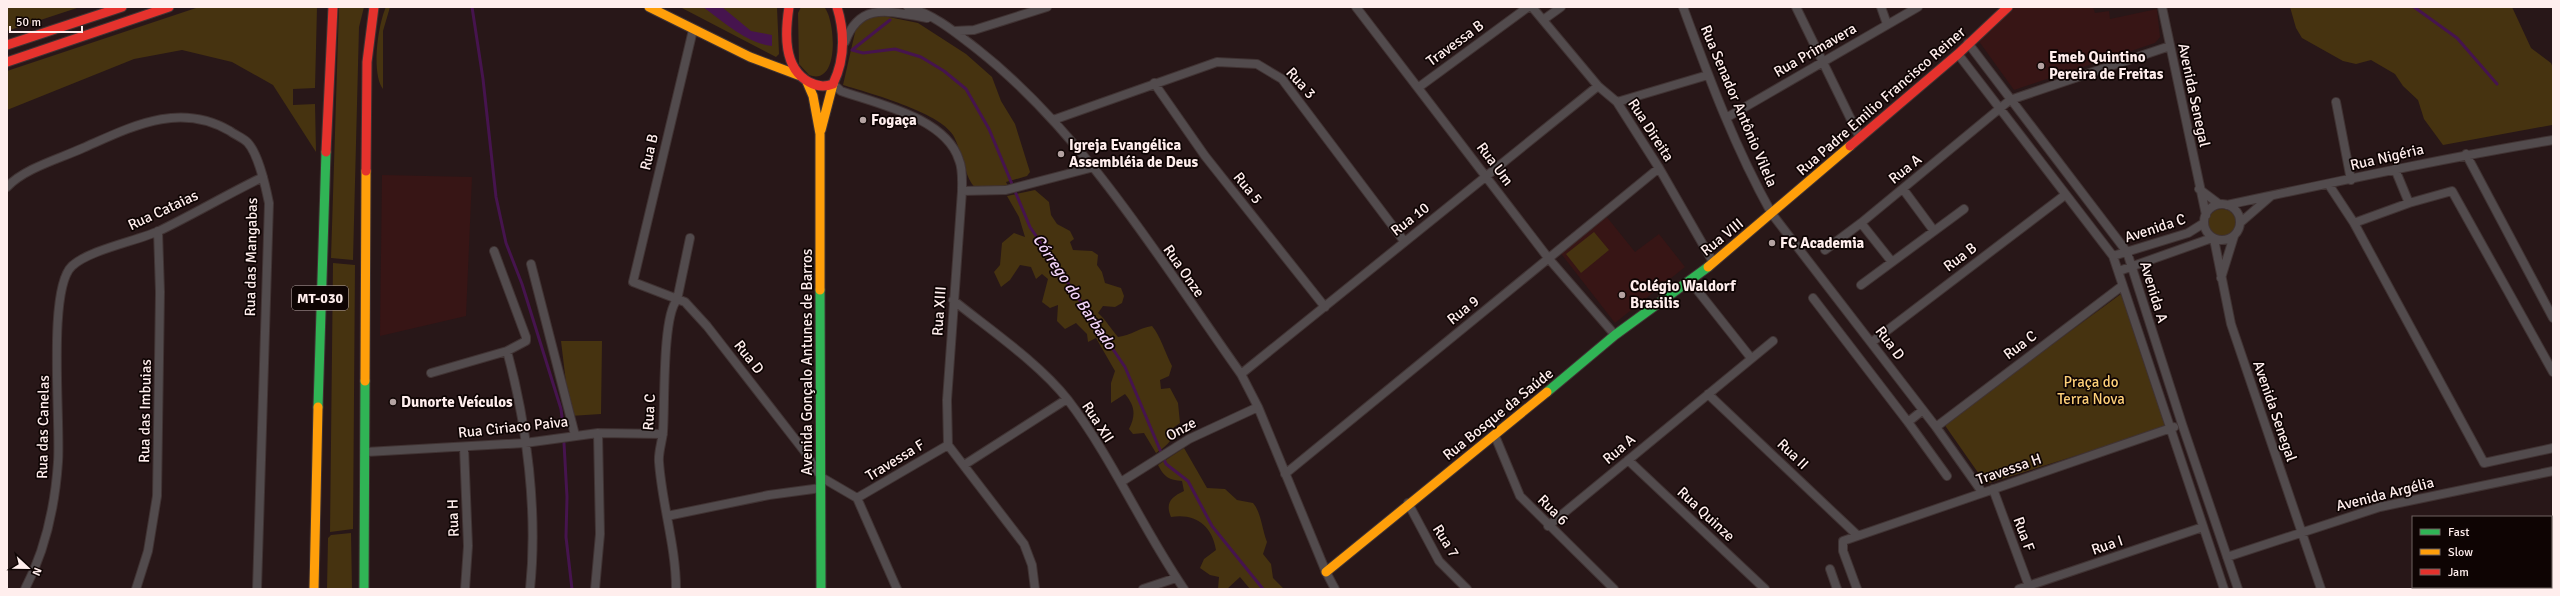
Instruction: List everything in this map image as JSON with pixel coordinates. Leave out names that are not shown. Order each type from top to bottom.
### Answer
[{"type":"main road","points":[[7,45],[122,7]]},
{"type":"main road","points":[[7,62],[169,7]]},
{"type":"main road","points":[[324,7],[332,29]]},
{"type":"main road","name":"MT-030","points":[[314,589],[321,263],[333,7]]},
{"type":"main road","name":"MT-030","points":[[364,589],[366,452],[367,56],[374,7]]},
{"type":"main road","points":[[649,7],[693,30],[750,56],[798,75],[807,82],[823,86],[833,84]]},
{"type":"main road","points":[[789,7],[787,45],[790,57],[798,75]]},
{"type":"main road","name":"Avenida Gonçalo Antunes de Barros","points":[[820,134],[833,84],[841,64],[842,24],[837,7]]},
{"type":"main road","name":"Rua Padre Emilio Francisco Reiner","points":[[1772,214],[1958,54],[2008,7]]},
{"type":"main road","name":"Avenida Gonçalo Antunes de Barros","points":[[807,82],[813,96],[820,134],[822,589]]},
{"type":"main road","name":"Rua VIII","points":[[1690,280],[1772,214]]},
{"type":"main road","name":"Rua Bosque da Saúde","points":[[1326,572],[1408,503],[1495,436],[1615,335],[1690,280]]},
{"type":"street","name":"Rua Onze","points":[[908,7],[938,20],[1000,67],[1053,120],[1094,167],[1241,374],[1258,407],[1326,572],[1335,589]]},
{"type":"street","points":[[954,31],[974,30],[1046,7]]},
{"type":"street","name":"Rua Um","points":[[1356,7],[1488,177],[1549,259],[1615,335]]},
{"type":"street","name":"Travessa B","points":[[1419,88],[1528,7]]},
{"type":"street","name":"Rua Direita","points":[[1532,7],[1598,86],[1618,102],[1659,168],[1713,262]]},
{"type":"street","points":[[1543,20],[1561,7]]},
{"type":"street","name":"Rua Senador Antônio Vilela","points":[[1683,7],[1708,75],[1751,177],[1772,214]]},
{"type":"street","points":[[1796,7],[1824,60],[1860,138]]},
{"type":"street","points":[[1881,7],[1887,24]]},
{"type":"street","name":"Rua Primavera","points":[[1726,118],[1918,7]]},
{"type":"street","name":"Avenida Senegal","points":[[2162,7],[2205,219]]},
{"type":"street","name":"Rua Onze","points":[[842,49],[851,26],[860,15],[871,10],[884,9],[938,20]]},
{"type":"street","name":"Rua B","points":[[633,282],[693,30]]},
{"type":"street","name":"Avenida A","points":[[1968,43],[2127,252],[2182,424],[2238,589]]},
{"type":"street","points":[[2010,100],[2170,46]]},
{"type":"street","name":"Avenida A","points":[[1958,54],[2002,108],[2065,195],[2113,256],[2224,589]]},
{"type":"street","name":"Rua 3","points":[[1053,120],[1154,83],[1217,62],[1257,64],[1282,79],[1404,241]]},
{"type":"street","points":[[1618,102],[1708,75]]},
{"type":"street","name":"Rua 5","points":[[1154,83],[1204,156],[1325,307]]},
{"type":"street","name":"Rua XIII","points":[[833,84],[841,91],[926,123],[940,132],[951,143],[960,161],[962,190],[953,300],[946,424],[948,445]]},
{"type":"street","name":"Rua 10","points":[[1241,374],[1404,241],[1488,177],[1598,86]]},
{"type":"street","name":"Rua A","points":[[1825,250],[1903,189],[2010,100]]},
{"type":"street","points":[[2336,102],[2351,180]]},
{"type":"street","name":"Rua das Mangabas","points":[[7,187],[36,169],[132,127],[178,116],[199,119],[220,126],[248,143],[263,176],[269,203],[257,589]]},
{"type":"street","name":"Rua Nigéria","points":[[2205,219],[2209,210],[2223,204],[2329,185],[2466,154],[2553,140]]},
{"type":"street","points":[[2466,154],[2553,318]]},
{"type":"street","points":[[962,190],[1006,190],[1094,167]]},
{"type":"street","name":"Rua 9","points":[[1285,474],[1659,168]]},
{"type":"street","points":[[2395,169],[2409,203]]},
{"type":"street","name":"Rua Cataias","points":[[73,265],[90,256],[158,231],[263,176]]},
{"type":"street","points":[[2329,185],[2354,223],[2484,463],[2553,448]]},
{"type":"street","points":[[1903,189],[1934,232]]},
{"type":"street","points":[[2199,189],[2223,204],[2234,208],[2240,222],[2239,230],[2234,236],[2221,279]]},
{"type":"street","points":[[2354,223],[2409,203],[2452,191],[2553,372]]},
{"type":"street","name":"Rua B","points":[[1872,342],[2065,195]]},
{"type":"street","points":[[2240,222],[2272,196]]},
{"type":"street","points":[[1861,285],[1964,210]]},
{"type":"street","name":"Rua D","points":[[1772,214],[1936,426],[1982,492]]},
{"type":"street","points":[[2205,219],[2205,229],[2213,238],[2221,241],[2234,236]]},
{"type":"street","name":"Avenida C","points":[[2113,256],[2188,233],[2205,219]]},
{"type":"street","points":[[1861,223],[1892,262]]},
{"type":"street","name":"Rua das Imbuias","points":[[136,589],[148,551],[157,490],[160,292],[158,231]]},
{"type":"street","name":"Rua C","points":[[676,589],[676,569],[659,461],[663,434],[667,339],[672,308],[677,300],[690,238]]},
{"type":"street","name":"Avenida Senegal","points":[[2213,238],[2231,324],[2321,589]]},
{"type":"street","name":"Avenida C","points":[[2119,271],[2132,265],[2213,238]]},
{"type":"street","points":[[431,373],[507,351],[524,344],[526,337],[494,252]]},
{"type":"street","points":[[531,264],[575,435]]},
{"type":"street","name":"Rua das Canelas","points":[[25,589],[49,529],[53,510],[58,461],[58,304],[66,273],[73,265]]},
{"type":"street","points":[[1690,280],[1751,358]]},
{"type":"street","name":"Rua D","points":[[633,282],[685,302],[707,326],[805,452],[821,477]]},
{"type":"street","name":"Rua C","points":[[1936,426],[2122,286]]},
{"type":"street","points":[[1813,298],[1908,422],[1947,476]]},
{"type":"street","name":"Rua XII","points":[[953,300],[1013,347],[1067,399],[1121,482],[1176,578],[1184,589]]},
{"type":"street","name":"Rua A","points":[[1548,526],[1773,341]]},
{"type":"street","points":[[507,351],[515,380],[525,443],[533,541],[530,589]]},
{"type":"street","name":"Rua II","points":[[1708,394],[1857,535]]},
{"type":"street","points":[[964,465],[1067,399]]},
{"type":"street","name":"Onze","points":[[1121,482],[1189,439],[1258,407]]},
{"type":"street","points":[[1908,422],[1923,410]]},
{"type":"street","name":"Travessa H","points":[[1857,535],[2182,424]]},
{"type":"street","name":"Rua Ciriaco Paiva","points":[[366,452],[525,443],[598,433],[663,434]]},
{"type":"street","points":[[595,589],[600,534],[598,433]]},
{"type":"street","name":"Rua 6","points":[[1495,436],[1520,496],[1548,526],[1614,589]]},
{"type":"street","points":[[948,445],[1024,544],[1032,565],[1035,589]]},
{"type":"street","name":"Travessa F","points":[[857,498],[948,445]]},
{"type":"street","name":"Rua H","points":[[464,447],[468,546],[465,589]]},
{"type":"street","name":"Rua Quinze","points":[[1628,460],[1764,589]]},
{"type":"street","name":"Avenida Argélia","points":[[2227,557],[2302,531],[2380,507],[2553,471]]},
{"type":"street","points":[[821,477],[857,498],[897,589]]},
{"type":"street","points":[[667,516],[769,495],[821,488]]},
{"type":"street","name":"Rua F","points":[[1993,489],[2029,587]]},
{"type":"street","name":"Rua 7","points":[[1408,503],[1439,561],[1467,589]]},
{"type":"street","name":"Rua I","points":[[2019,589],[2029,587],[2203,527]]},
{"type":"street","points":[[1857,535],[1843,541],[1843,551],[1857,589]]},
{"type":"street","points":[[1830,569],[1837,589]]},
{"type":"street","points":[[253,589],[257,577]]},
{"type":"street","points":[[1143,589],[1176,578]]},
{"type":"shaded area","points":[[703,7],[722,7],[751,31],[772,35],[772,46],[753,41],[744,36]]},
{"type":"shaded area","name":"Emeb Quintino Pereira de Freitas","points":[[2015,7],[2093,7],[2095,13],[2109,11],[2110,19],[2157,9],[2160,37],[2155,43],[2014,90],[1978,40]]},
{"type":"shaded area","points":[[382,175],[472,177],[466,316],[380,336]]},
{"type":"shaded area","name":"Colégio Waldorf Brasilis","points":[[1606,216],[1635,252],[1659,234],[1685,267],[1615,323],[1559,251]]},
{"type":"green space","points":[[7,7],[80,7],[7,31]]},
{"type":"green space","points":[[199,7],[317,7],[315,88],[293,89],[293,105],[315,104],[316,152],[273,85],[232,62],[182,50],[134,59],[7,110],[7,71]]},
{"type":"green space","points":[[339,7],[364,7],[359,27],[353,260],[331,258]]},
{"type":"green space","points":[[386,7],[390,7],[383,31],[383,89],[379,82],[377,72],[377,49],[380,25]]},
{"type":"green space","points":[[680,7],[777,7],[779,54],[776,57]]},
{"type":"green space","points":[[801,7],[824,7],[828,13],[831,24],[833,49],[831,61],[826,71],[819,76],[809,75],[799,64],[798,13]]},
{"type":"green space","points":[[2290,7],[2512,7],[2531,48],[2551,63],[2553,68],[2552,125],[2443,145],[2424,119],[2418,100],[2403,86],[2395,74],[2371,60],[2356,64],[2343,61],[2302,38],[2296,28]]},
{"type":"green space","points":[[879,15],[918,23],[966,54],[992,77],[1001,101],[1015,124],[1030,172],[1027,176],[1006,182],[1008,186],[975,187],[966,171],[953,135],[945,127],[934,119],[902,104],[843,85],[856,28],[864,20]]},
{"type":"green space","points":[[1035,190],[1049,202],[1051,215],[1057,224],[1070,231],[1074,239],[1070,242],[1073,250],[1092,251],[1098,255],[1097,265],[1102,272],[1105,283],[1121,288],[1124,296],[1122,303],[1115,307],[1103,306],[1098,313],[1118,337],[1152,326],[1172,366],[1169,376],[1160,380],[1161,389],[1170,388],[1178,403],[1180,423],[1173,428],[1169,443],[1156,453],[1144,433],[1133,434],[1129,429],[1133,419],[1133,407],[1125,394],[1111,403],[1111,383],[1115,371],[1096,338],[1088,342],[1087,334],[1076,323],[1065,329],[1057,321],[1058,305],[1050,308],[1042,302],[1048,279],[1042,274],[1036,279],[1031,267],[1020,265],[1010,280],[1001,287],[994,272],[1000,265],[1002,243],[1014,233],[1025,237],[1019,217],[1007,196]]},
{"type":"green space","points":[[2222,209],[2232,213],[2236,223],[2232,233],[2222,237],[2212,233],[2208,223],[2212,213]]},
{"type":"green space","points":[[1594,232],[1609,250],[1581,273],[1566,254]]},
{"type":"green space","points":[[333,263],[355,265],[353,529],[330,532]]},
{"type":"green space","name":"Praça do Terra Nova","points":[[2121,294],[2167,427],[1986,484],[1944,424]]},
{"type":"green space","points":[[561,341],[602,341],[601,414],[570,416]]},
{"type":"green space","points":[[1184,448],[1207,488],[1225,489],[1237,500],[1253,503],[1256,507],[1267,542],[1263,554],[1271,564],[1273,578],[1284,589],[1250,589],[1240,577],[1227,589],[1218,589],[1219,577],[1210,575],[1200,568],[1204,559],[1216,550],[1214,541],[1206,528],[1195,519],[1180,516],[1171,517],[1169,512],[1169,504],[1173,498],[1184,491],[1182,481],[1167,477],[1158,465]]},
{"type":"green space","points":[[351,533],[352,589],[327,589],[328,538],[331,535]]},
{"type":"waterway","points":[[472,7],[483,79],[496,197],[506,243],[522,284],[561,409],[563,426]]},
{"type":"waterway","points":[[2414,7],[2457,38],[2497,84]]},
{"type":"waterway","points":[[852,50],[890,20]]},
{"type":"waterway","name":"Córrego do Barbado","points":[[852,50],[863,53],[895,49],[921,57],[944,71],[966,89],[989,129],[1030,227],[1125,367],[1166,464],[1188,481],[1212,526],[1263,589]]},
{"type":"waterway","points":[[564,443],[567,497],[566,537],[572,589]]},
{"type":"traffic: fast","points":[[318,407],[326,152]]},
{"type":"traffic: fast","points":[[1547,392],[1615,335],[1708,267]]},
{"type":"traffic: fast","points":[[820,290],[821,589]]},
{"type":"traffic: fast","points":[[364,589],[365,381]]},
{"type":"traffic: slow","points":[[649,7],[750,57],[798,75]]},
{"type":"traffic: slow","points":[[807,82],[813,96],[820,134],[820,290]]},
{"type":"traffic: slow","points":[[821,130],[833,84]]},
{"type":"traffic: slow","points":[[1708,267],[1850,146]]},
{"type":"traffic: slow","points":[[365,381],[366,171]]},
{"type":"traffic: slow","points":[[1326,572],[1547,392]]},
{"type":"traffic: slow","points":[[314,589],[318,407]]},
{"type":"traffic: jam","points":[[7,45],[122,7]]},
{"type":"traffic: jam","points":[[7,62],[169,7]]},
{"type":"traffic: jam","points":[[326,152],[333,7]]},
{"type":"traffic: jam","points":[[366,171],[367,62],[374,7]]},
{"type":"traffic: jam","points":[[789,7],[787,38],[790,59],[794,68],[801,76],[809,82],[824,86],[833,84],[842,56],[841,26],[837,7]]},
{"type":"traffic: jam","points":[[1850,146],[1958,54],[2008,7]]},
{"type":"place","name":"Emeb Quintino Pereira de Freitas","points":[[2041,66]]},
{"type":"place","name":"Fogaça","points":[[863,120]]},
{"type":"place","name":"Igreja Evangélica Assembléia de Deus","points":[[1061,154]]},
{"type":"place","name":"FC Academia","points":[[1772,243]]},
{"type":"place","name":"Colégio Waldorf Brasilis","points":[[1622,295]]},
{"type":"place","name":"Dunorte Veículos","points":[[393,402]]}]
